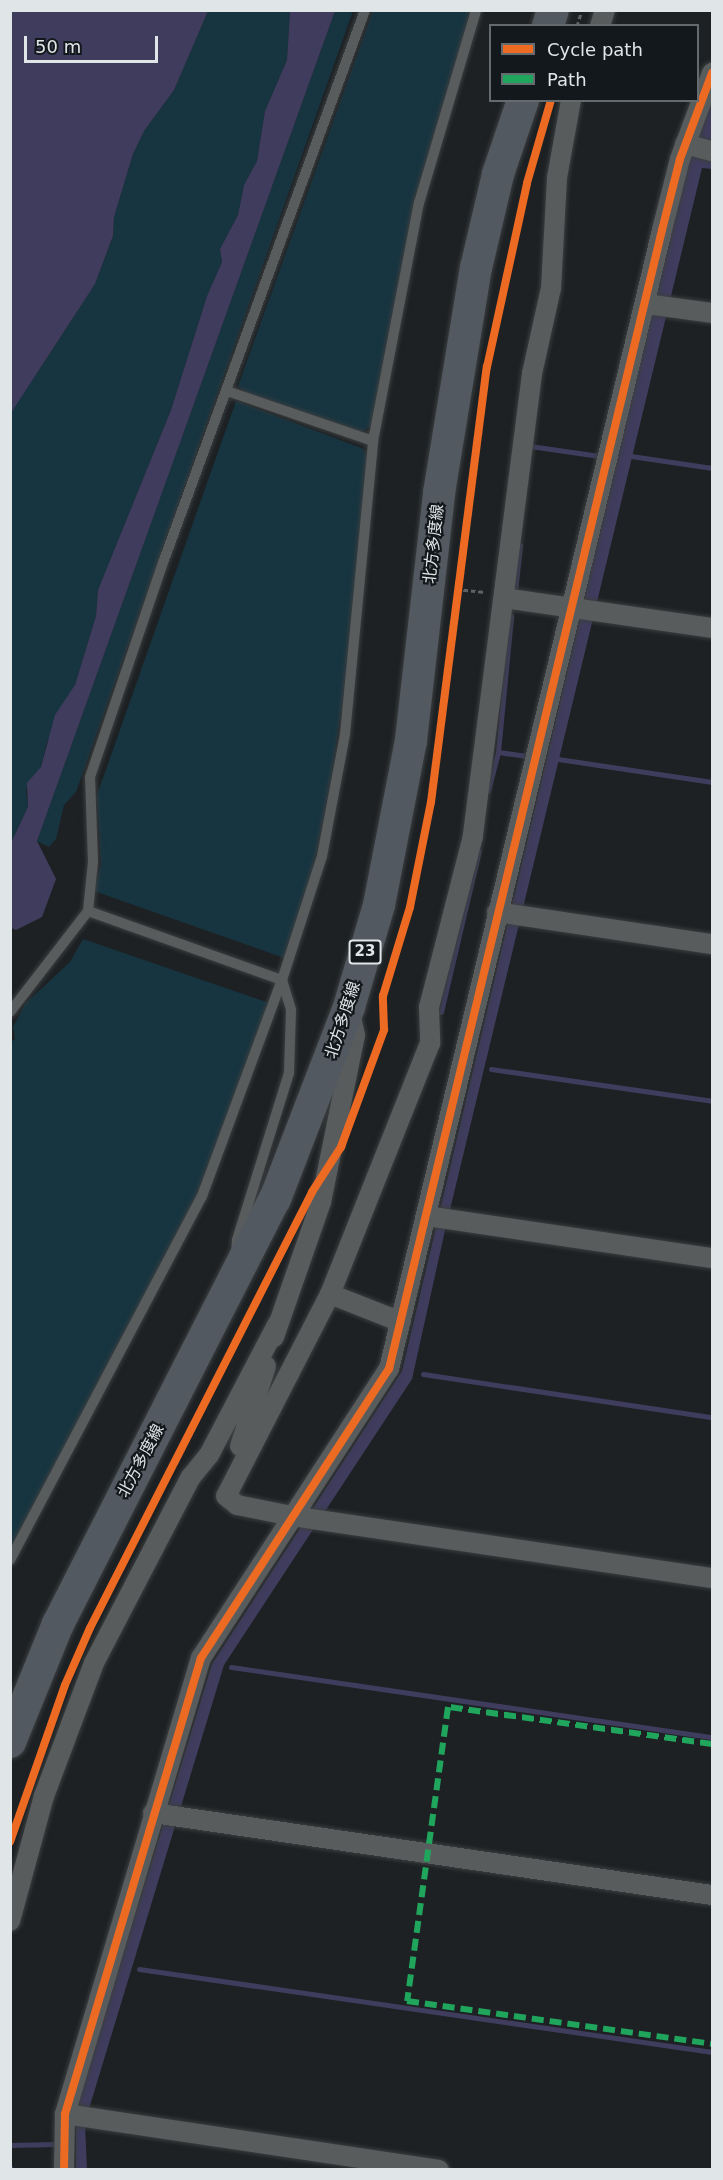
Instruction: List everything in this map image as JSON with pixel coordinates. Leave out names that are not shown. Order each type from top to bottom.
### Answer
[{"type":"main road","name":"北方多度線","points":[[10,1742],[58,1624],[236,1282],[308,1122],[349,1007],[395,833],[411,740],[439,493],[476,268],[498,174],[522,102]]},
{"type":"street","points":[[64,2169],[75,2116],[164,1815],[201,1658],[298,1517],[389,1369],[401,1322],[436,1217],[582,609],[649,304],[688,145],[712,73]]},
{"type":"street","points":[[226,1496],[330,1294],[430,1043],[429,1007],[473,836],[532,374],[550,288],[557,178],[571,102]]},
{"type":"street","points":[[688,145],[712,151]]},
{"type":"street","points":[[649,304],[712,313]]},
{"type":"street","points":[[505,596],[712,628]]},
{"type":"street","points":[[508,913],[712,944]]},
{"type":"street","points":[[226,1496],[277,1325],[321,1202],[355,1035],[349,1007]]},
{"type":"street","points":[[436,1217],[712,1258]]},
{"type":"street","points":[[330,1294],[401,1322]]},
{"type":"street","points":[[10,1921],[44,1796],[94,1663],[191,1477],[209,1455],[277,1325]]},
{"type":"street","points":[[226,1496],[237,1505],[298,1517],[712,1578]]},
{"type":"street","points":[[164,1815],[712,1895]]},
{"type":"street","points":[[75,2116],[438,2169]]},
{"type":"lane","points":[[10,1012],[88,911],[93,862],[90,777],[365,10]]},
{"type":"lane","points":[[10,1560],[202,1196],[282,980],[322,856],[345,734],[373,441],[419,203],[476,10]]},
{"type":"lane","points":[[227,391],[373,441]]},
{"type":"lane","points":[[88,911],[282,980]]},
{"type":"lane","points":[[236,1282],[237,1240],[289,1073],[291,1010],[282,980]]},
{"type":"path","points":[[429,587],[505,596]]},
{"type":"shaded area","points":[[11,10],[208,11],[174,90],[144,131],[133,154],[114,217],[113,236],[95,284],[11,413]]},
{"type":"shaded area","points":[[208,11],[290,11],[287,60],[265,111],[257,161],[244,185],[238,215],[220,249],[222,262],[207,296],[171,410],[98,590],[96,616],[75,685],[47,742],[41,767],[26,790],[28,807],[11,843],[11,413],[95,284],[113,237],[114,217],[133,154],[144,131],[174,90]]},
{"type":"shaded area","points":[[290,11],[335,11],[37,841],[56,879],[42,917],[16,930],[11,928],[11,843],[28,807],[27,783],[41,767],[55,715],[75,685],[96,616],[98,590],[171,410],[207,296],[222,262],[220,249],[238,215],[244,185],[257,161],[265,111],[287,60]]},
{"type":"shaded area","points":[[335,11],[353,11],[76,792],[64,805],[56,839],[49,847],[37,841]]},
{"type":"shaded area","points":[[373,11],[471,11],[414,201],[371,426],[362,432],[247,393],[238,386]]},
{"type":"shaded area","points":[[712,98],[712,138],[706,154],[712,156],[712,169],[702,168],[446,1226],[412,1379],[224,1665],[88,2112],[85,2125],[87,2169],[76,2170],[76,2109],[212,1664],[402,1371],[686,168]]},
{"type":"shaded area","points":[[236,401],[364,449],[368,460],[345,686],[330,785],[313,869],[287,959],[94,891],[101,864],[97,795]]},
{"type":"shaded area","points":[[83,939],[272,1004],[197,1196],[11,1554],[11,1042],[15,1039],[13,1027],[25,1004],[70,962]]},
{"type":"waterway","points":[[530,449],[530,446],[599,456]]},
{"type":"waterway","points":[[631,456],[712,468]]},
{"type":"waterway","points":[[515,591],[520,545]]},
{"type":"waterway","points":[[498,752],[511,616]]},
{"type":"waterway","points":[[488,791],[498,752],[525,756]]},
{"type":"waterway","points":[[558,759],[712,782]]},
{"type":"waterway","points":[[441,1012],[479,850]]},
{"type":"waterway","points":[[491,1069],[712,1101]]},
{"type":"waterway","points":[[423,1374],[712,1417]]},
{"type":"waterway","points":[[231,1667],[712,1737]]},
{"type":"waterway","points":[[139,1969],[712,2052]]},
{"type":"waterway","points":[[10,2145],[57,2144]]},
{"type":"marked path","points":[[712,1744],[448,1707],[407,2001],[712,2044]]},
{"type":"cycle path","points":[[64,2170],[65,2114],[201,1658],[389,1369],[662,230],[680,159],[712,73]]},
{"type":"cycle path","points":[[10,1842],[65,1685],[90,1628],[312,1192],[341,1147],[384,1030],[383,996],[410,907],[431,802],[487,367],[527,183],[550,102]]}]
